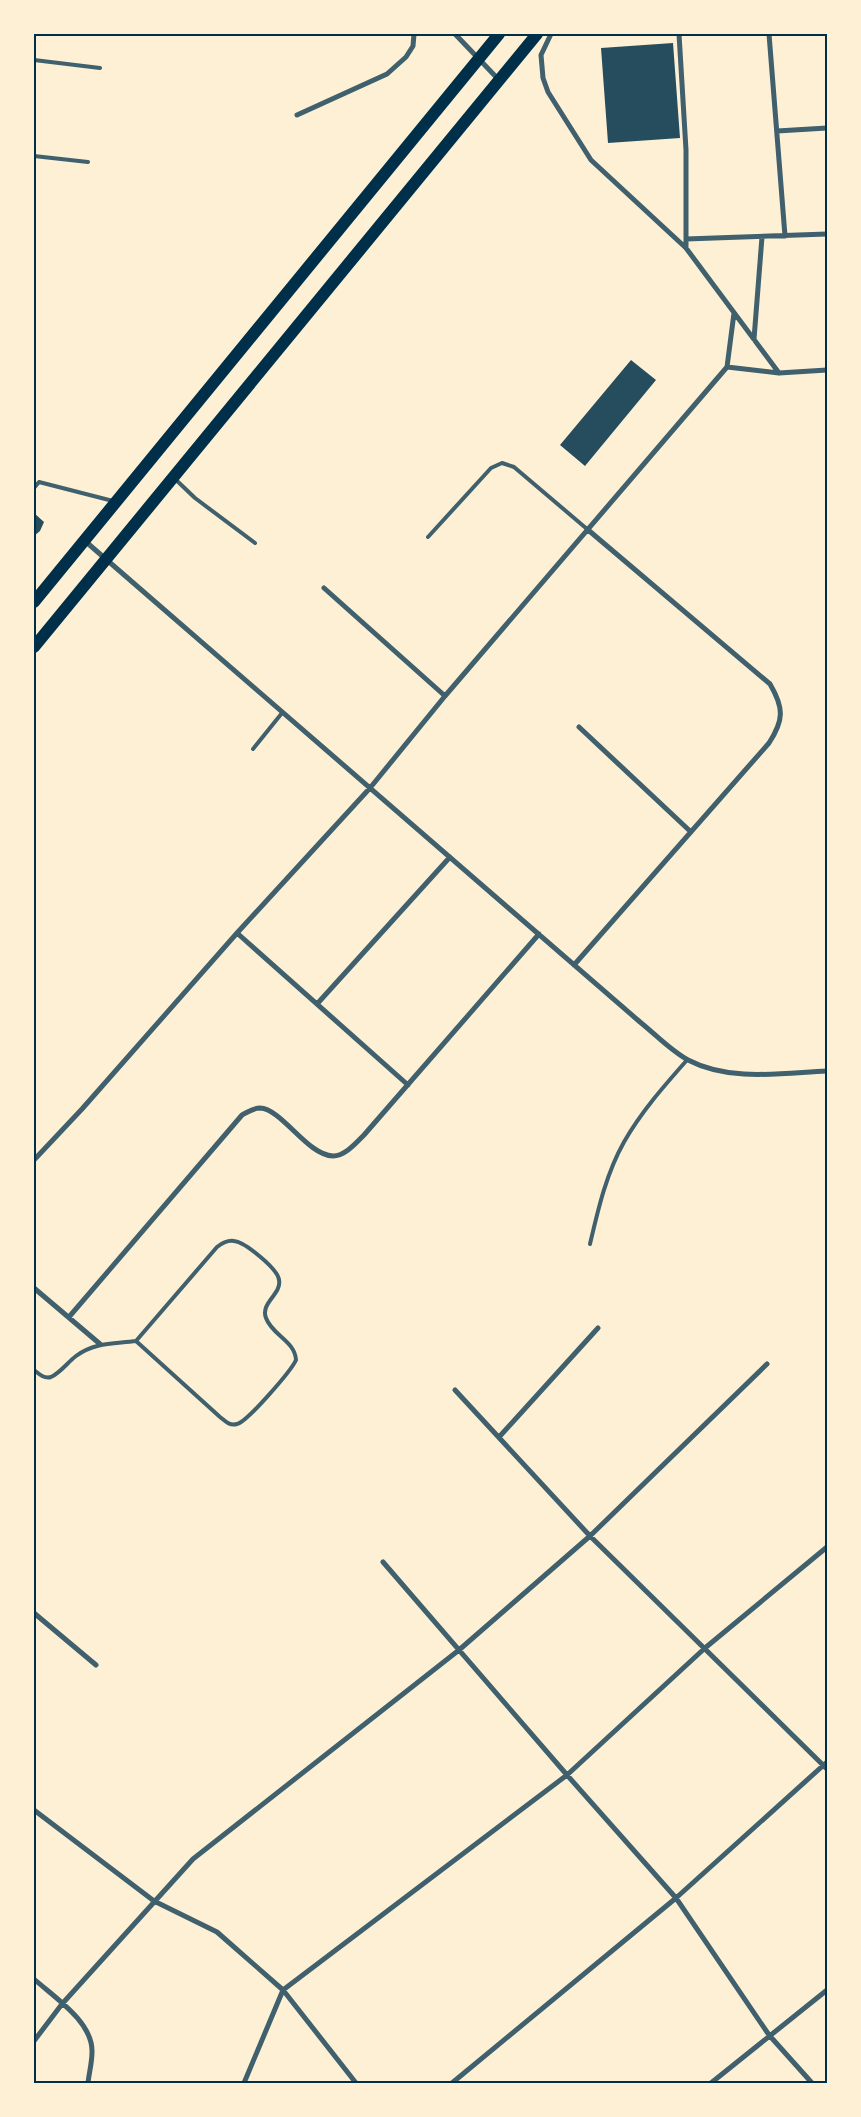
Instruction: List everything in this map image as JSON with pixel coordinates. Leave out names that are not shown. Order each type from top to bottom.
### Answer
[{"type":"main road","points":[[34,600],[499,34]]},
{"type":"main road","points":[[34,647],[104,559],[537,34]]},
{"type":"street","points":[[297,114],[387,74],[406,57],[413,46],[414,34]]},
{"type":"street","points":[[455,34],[499,80]]},
{"type":"street","points":[[551,34],[541,55],[543,78],[548,92],[591,160],[686,248],[779,373]]},
{"type":"street","points":[[679,34],[686,150],[686,248]]},
{"type":"street","points":[[769,34],[785,236]]},
{"type":"street","points":[[777,131],[827,128]]},
{"type":"street","points":[[686,239],[827,234]]},
{"type":"street","points":[[754,340],[762,237]]},
{"type":"street","points":[[34,1160],[82,1109],[237,933],[370,788],[587,529],[727,367],[734,313]]},
{"type":"street","points":[[727,367],[779,373],[827,370]]},
{"type":"street","points":[[574,964],[769,743],[778,728],[781,715],[779,699],[770,684],[587,529]]},
{"type":"street","points":[[84,539],[104,559],[282,713],[450,856],[640,1022],[687,1060],[715,1070],[749,1075],[827,1071]]},
{"type":"street","points":[[324,588],[446,696]]},
{"type":"street","points":[[579,727],[691,832]]},
{"type":"street","points":[[317,1004],[450,856]]},
{"type":"street","points":[[237,933],[408,1086]]},
{"type":"street","points":[[69,1318],[242,1115],[252,1109],[266,1109],[314,1148],[332,1156],[351,1148],[408,1086],[539,934]]},
{"type":"street","points":[[34,1288],[100,1344]]},
{"type":"street","points":[[500,1436],[598,1328]]},
{"type":"street","points":[[34,2040],[62,2004],[193,1859],[459,1650],[590,1536],[767,1364]]},
{"type":"street","points":[[452,2083],[676,1898],[826,1765],[590,1536],[500,1436],[455,1390]]},
{"type":"street","points":[[244,2083],[283,1990],[567,1775],[705,1648],[827,1547]]},
{"type":"street","points":[[383,1562],[676,1898],[769,2035],[812,2083]]},
{"type":"street","points":[[34,1612],[96,1665]]},
{"type":"street","points":[[34,1810],[154,1901],[217,1932],[283,1990],[356,2083]]},
{"type":"street","points":[[34,1979],[80,2020],[90,2039],[92,2051],[88,2083]]},
{"type":"street","points":[[711,2083],[827,1990]]},
{"type":"lane","points":[[34,60],[100,68]]},
{"type":"lane","points":[[34,156],[88,162]]},
{"type":"lane","points":[[428,537],[491,468],[502,463],[514,467],[587,529]]},
{"type":"lane","points":[[172,477],[195,498],[256,543]]},
{"type":"lane","points":[[34,488],[39,482],[115,502]]},
{"type":"lane","points":[[253,749],[282,713]]},
{"type":"lane","points":[[590,1244],[602,1192],[623,1143],[650,1102],[687,1060]]},
{"type":"lane","points":[[34,1370],[44,1377],[53,1376],[76,1356],[100,1344],[112,1345],[136,1341],[217,1247],[232,1240],[247,1246],[278,1276],[279,1285],[264,1312],[269,1323],[294,1351],[296,1360],[286,1376],[243,1421],[233,1425],[220,1417],[136,1341]]},
{"type":"building","points":[[673,43],[680,138],[608,143],[601,48]]},
{"type":"building","points":[[631,360],[656,380],[585,466],[560,445]]},
{"type":"building","points":[[34,513],[44,522],[40,531],[34,536]]}]
